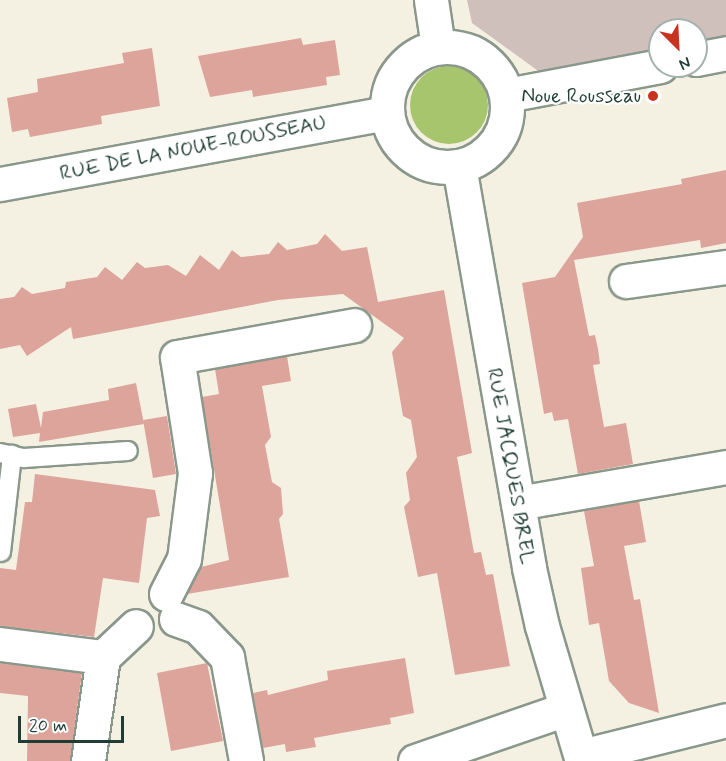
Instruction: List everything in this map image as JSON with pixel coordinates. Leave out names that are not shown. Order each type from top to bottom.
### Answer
[{"type":"street","points":[[431,0],[431,49]]},
{"type":"street","points":[[431,49],[469,50],[482,58],[498,74],[507,95],[507,120],[498,141],[481,158],[459,166],[436,167],[415,159],[399,144],[387,113],[391,83],[410,59],[431,49]]},
{"type":"street","points":[[708,56],[726,53]]},
{"type":"street","points":[[507,95],[648,68]]},
{"type":"street","name":"RUE DE LA NOUE-ROUSSEAU","points":[[0,184],[387,113]]},
{"type":"street","name":"RUE JACQUES BREL","points":[[459,166],[542,626],[582,758]]},
{"type":"street","points":[[626,281],[726,267]]},
{"type":"street","points":[[171,607],[184,560],[195,473],[177,357],[354,325]]},
{"type":"street","points":[[518,503],[726,467]]},
{"type":"street","points":[[87,761],[103,657],[136,626],[132,611],[138,598],[151,591],[198,627],[227,657],[246,761]]},
{"type":"street","points":[[0,644],[103,657]]},
{"type":"street","points":[[415,761],[566,709]]},
{"type":"street","points":[[582,758],[726,720]]},
{"type":"lane","points":[[1,552],[6,454],[24,458],[128,451]]},
{"type":"shaded area","points":[[467,0],[726,0],[726,41],[708,44],[708,18],[648,18],[648,54],[541,73],[472,23]]},
{"type":"green space","points":[[449,66],[464,69],[476,78],[485,90],[488,105],[485,120],[476,132],[464,141],[449,144],[434,141],[422,132],[413,120],[410,105],[413,90],[422,78],[434,69]]},
{"type":"building","points":[[301,38],[303,45],[335,40],[340,75],[326,77],[327,85],[253,97],[252,90],[210,97],[198,56]]},
{"type":"building","points":[[152,48],[160,106],[101,116],[102,124],[30,137],[28,129],[12,132],[7,98],[38,92],[37,79],[124,63],[122,53]]},
{"type":"building","points":[[726,170],[726,243],[701,248],[700,240],[574,260],[589,336],[595,335],[598,349],[600,364],[593,365],[604,427],[626,423],[633,464],[578,474],[568,419],[554,421],[552,412],[544,414],[522,283],[555,277],[583,237],[577,203],[682,184],[681,179]]},
{"type":"building","points":[[325,234],[342,251],[367,247],[378,302],[444,290],[472,453],[457,457],[474,553],[481,552],[486,575],[493,574],[510,666],[455,675],[437,573],[418,577],[404,507],[410,500],[406,473],[417,457],[411,420],[403,416],[392,352],[404,338],[343,294],[278,300],[73,339],[71,327],[27,356],[20,345],[0,349],[0,299],[14,297],[22,287],[32,294],[65,288],[66,282],[97,277],[105,267],[122,280],[137,262],[145,268],[168,265],[186,276],[200,255],[219,270],[232,250],[241,257],[269,254],[278,242],[287,250],[317,244]]},
{"type":"building","points":[[287,356],[291,381],[262,386],[271,437],[265,445],[272,482],[281,488],[283,514],[279,519],[289,577],[187,594],[201,567],[229,560],[202,397],[219,394],[215,369]]},
{"type":"building","points":[[136,383],[144,424],[39,442],[40,433],[13,437],[8,409],[36,404],[41,428],[43,412],[109,400],[108,389]]},
{"type":"building","points":[[167,416],[176,474],[153,478],[143,420]]},
{"type":"building","points":[[35,474],[155,490],[160,516],[147,518],[139,583],[103,578],[94,637],[0,626],[0,568],[16,570],[25,502],[32,502]]},
{"type":"building","points":[[639,501],[646,542],[624,546],[634,600],[640,599],[659,713],[629,703],[609,681],[599,623],[589,625],[581,568],[594,566],[584,511]]},
{"type":"building","points":[[405,658],[414,713],[390,718],[391,724],[314,738],[316,747],[286,752],[285,744],[263,748],[253,693],[267,690],[268,695],[328,680],[327,671]]},
{"type":"building","points":[[0,663],[82,673],[70,761],[27,761],[28,696],[0,693]]},
{"type":"building","points":[[207,663],[223,741],[171,751],[157,673]]},
{"type":"place","name":"Noue Rousseau","points":[[653,96]]}]
